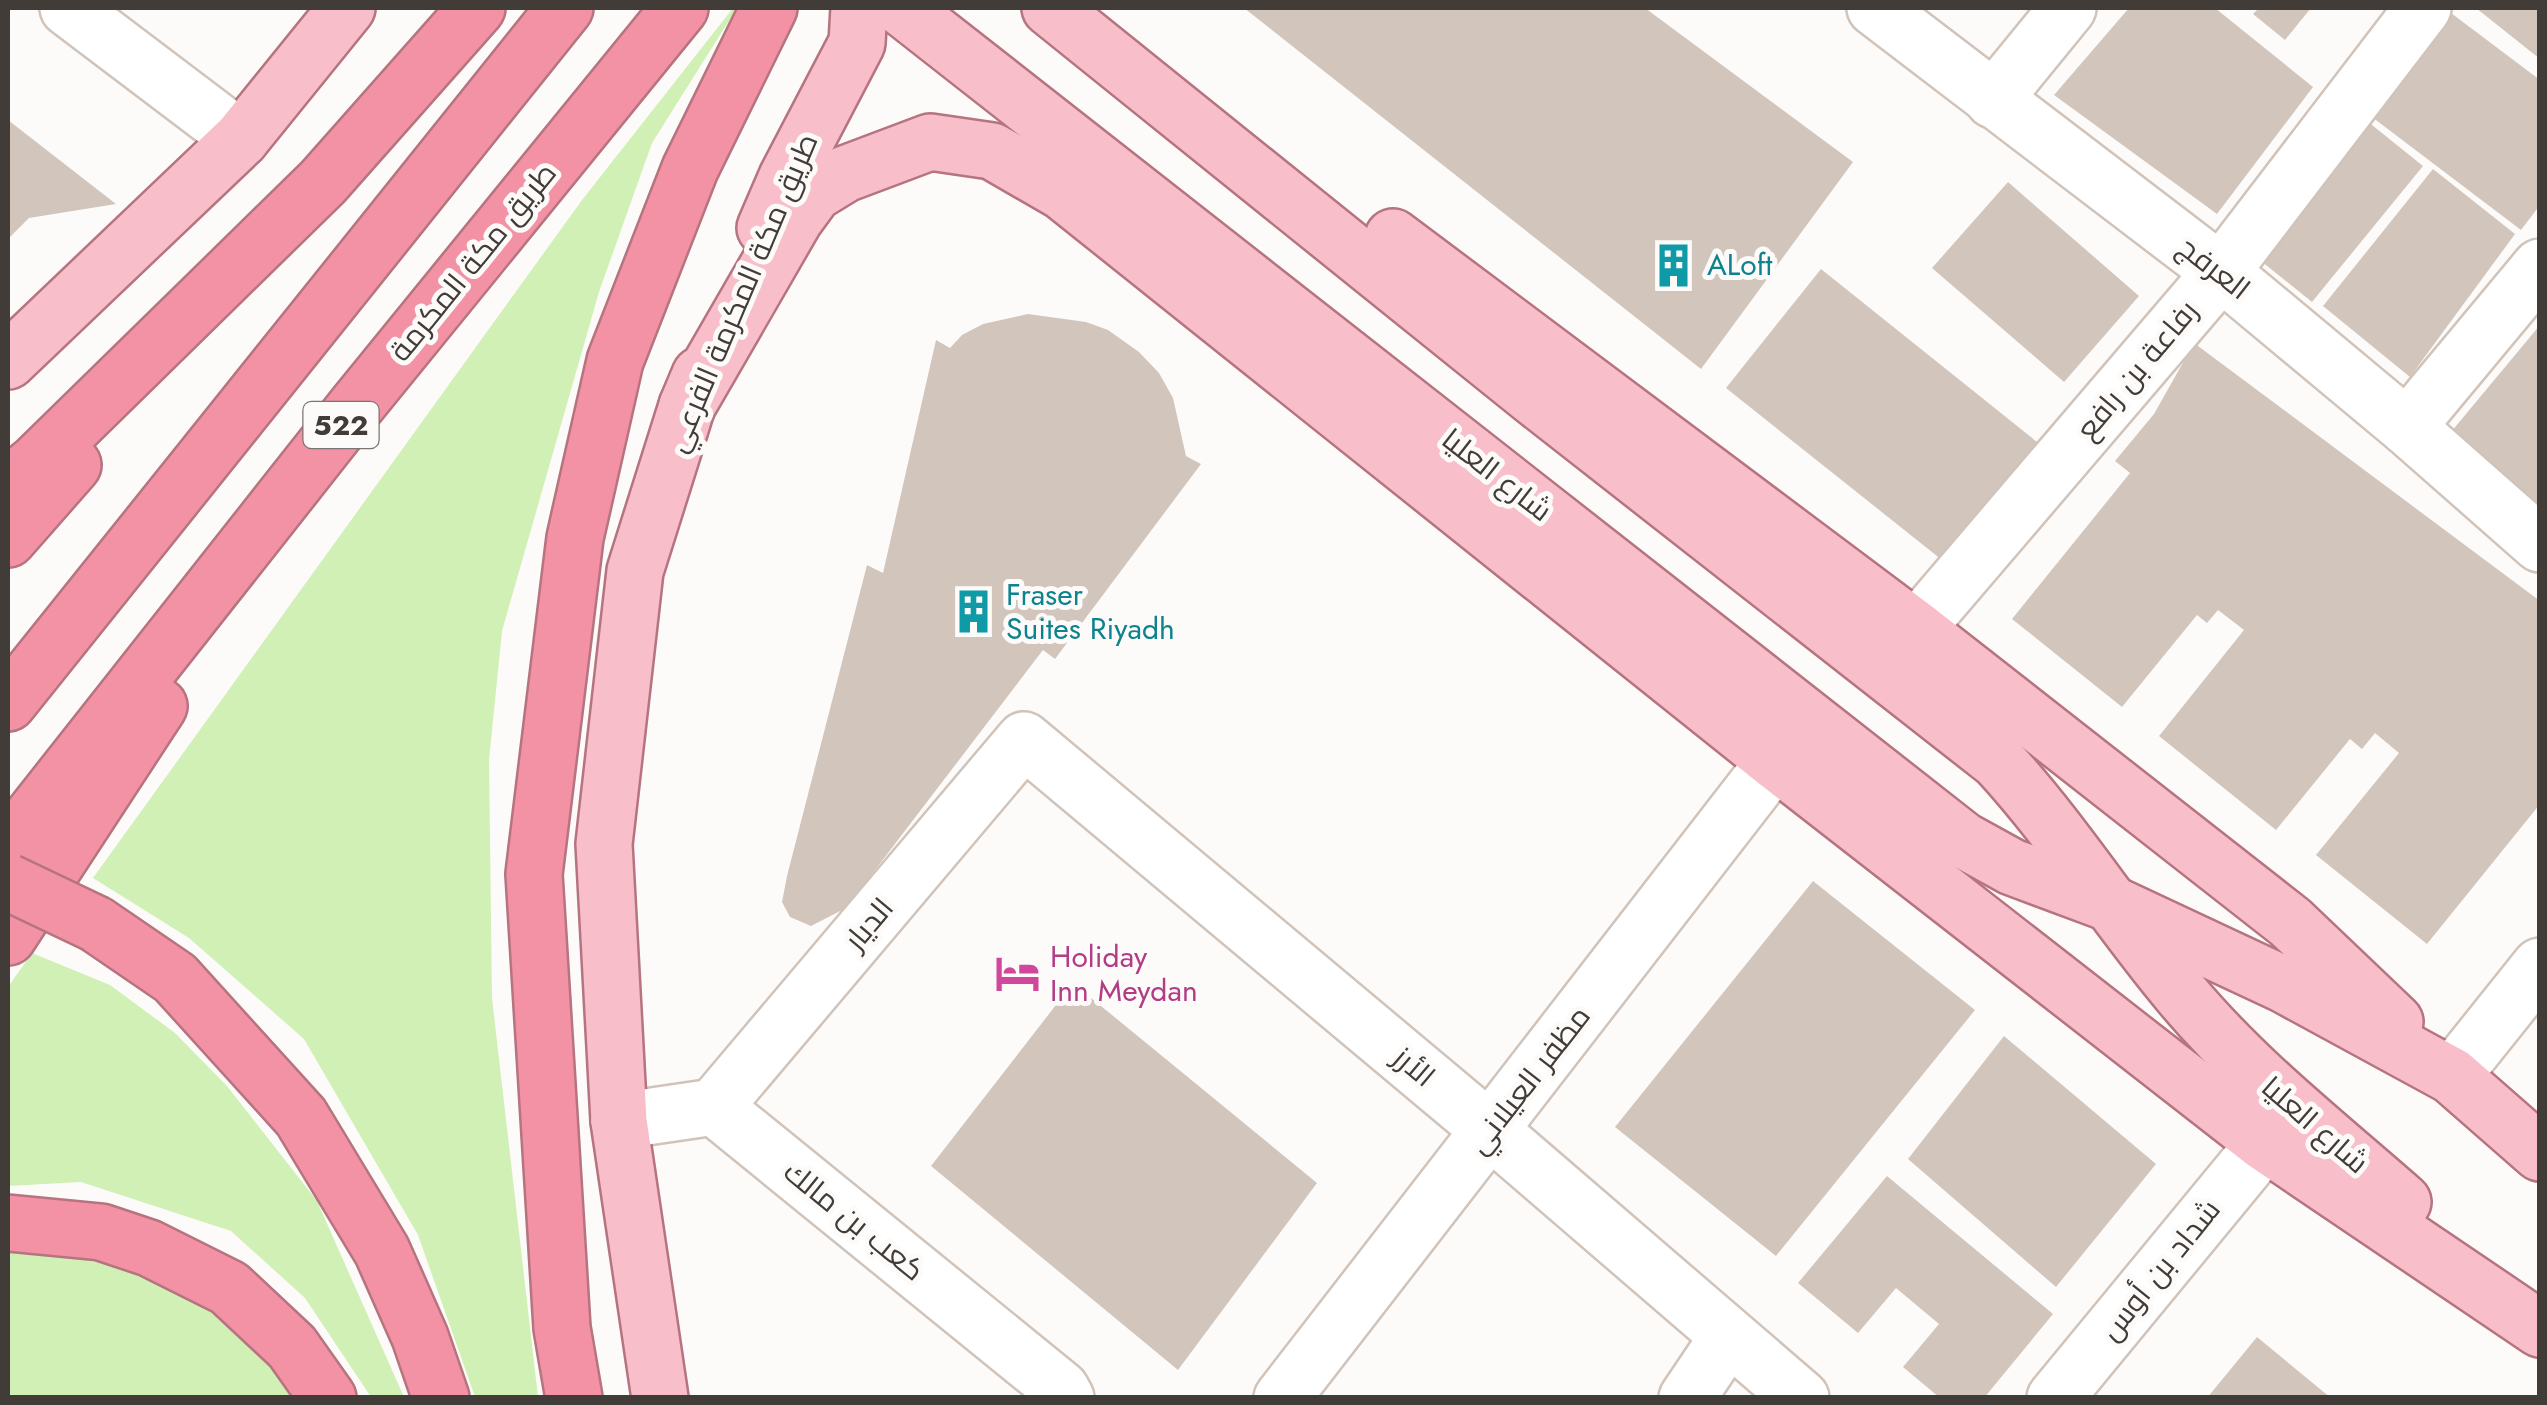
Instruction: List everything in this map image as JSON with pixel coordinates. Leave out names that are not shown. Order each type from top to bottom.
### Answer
[{"type":"highway","points":[[8,539],[476,8]]},
{"type":"highway","name":"522","points":[[8,703],[565,8]]},
{"type":"highway","name":"طريق مكة المكرمة","points":[[8,846],[356,406],[680,8]]},
{"type":"highway","points":[[574,1398],[562,1328],[534,874],[576,538],[615,361],[690,168],[769,8]]},
{"type":"highway","points":[[8,486],[323,182]]},
{"type":"highway","points":[[8,937],[356,406]]},
{"type":"highway","points":[[8,882],[96,924],[175,978],[301,1117],[382,1251],[420,1338],[440,1398]]},
{"type":"highway","points":[[8,1223],[101,1232],[149,1248],[229,1288],[292,1347],[328,1398]]},
{"type":"main road","name":"طريق مكة المكرمة الفرعي","points":[[660,1398],[619,1121],[604,844],[635,571],[686,406],[787,177],[857,43],[860,8]]},
{"type":"main road","name":"شارع العليا","points":[[902,8],[1964,840],[2012,867],[2114,905],[2284,984],[2452,1076],[2540,1153]]},
{"type":"main road","name":"شارع العليا","points":[[1050,8],[1532,396],[1998,760],[2038,804],[2180,994],[2236,1055],[2540,1325]]},
{"type":"main road","points":[[1092,8],[1916,630],[2290,922],[2452,1076]]},
{"type":"main road","points":[[8,360],[241,139],[342,13]]},
{"type":"main road","points":[[686,406],[795,219],[814,194],[845,174],[930,142],[992,151],[1063,192],[1775,761],[2264,1144],[2540,1325]]},
{"type":"street","points":[[68,8],[241,139]]},
{"type":"street","name":"العرفج","points":[[1875,8],[2221,272],[2407,426],[2540,544]]},
{"type":"street","points":[[1992,100],[2068,8]]},
{"type":"street","name":"رفاعة بن رافع","points":[[1916,630],[2221,272],[2423,8]]},
{"type":"street","points":[[2407,426],[2540,267]]},
{"type":"street","name":"الديار","points":[[714,1107],[1024,740]]},
{"type":"street","name":"الأرز","points":[[1024,740],[1491,1130],[1801,1398]]},
{"type":"street","name":"مظفر العيلاني","points":[[1282,1398],[1775,761]]},
{"type":"street","points":[[2452,1076],[2540,966]]},
{"type":"street","points":[[619,1121],[714,1107]]},
{"type":"street","name":"كعب بن مالك","points":[[714,1107],[1061,1389],[1066,1398]]},
{"type":"street","name":"شداد بن أوس","points":[[2055,1398],[2264,1144]]},
{"type":"street","points":[[1687,1398],[1728,1338]]},
{"type":"green space","points":[[733,8],[737,8],[652,143],[599,292],[502,631],[489,760],[492,998],[538,1397],[475,1397],[418,1235],[304,1039],[189,938],[93,878],[582,200]]},
{"type":"green space","points":[[32,953],[110,985],[175,1033],[227,1086],[317,1201],[404,1397],[371,1397],[305,1298],[231,1231],[81,1182],[8,1186],[8,987]]},
{"type":"green space","points":[[8,1243],[164,1268],[316,1397],[8,1397]]},
{"type":"building","name":"ALoft","points":[[1244,8],[1645,8],[1853,162],[1701,369]]},
{"type":"building","points":[[2129,8],[2215,8],[2313,87],[2217,214],[2054,95]]},
{"type":"building","points":[[2259,8],[2311,8],[2285,40],[2253,14]]},
{"type":"building","points":[[2476,8],[2540,8],[2540,59]]},
{"type":"building","points":[[2447,10],[2540,80],[2540,205],[2521,230],[2368,114]]},
{"type":"building","points":[[8,120],[116,204],[29,218],[8,239]]},
{"type":"building","points":[[2367,121],[2423,166],[2312,302],[2256,257]]},
{"type":"building","points":[[2433,169],[2515,234],[2410,377],[2323,306]]},
{"type":"building","points":[[2008,182],[2139,296],[2064,382],[1932,268]]},
{"type":"building","points":[[1821,269],[2042,446],[1947,564],[1726,388]]},
{"type":"building","name":"Fraser Suites Riyadh","points":[[1028,314],[1086,322],[1108,330],[1139,352],[1159,373],[1173,398],[1186,456],[1201,464],[1055,659],[1043,650],[846,908],[811,926],[790,917],[782,902],[787,876],[867,565],[883,573],[936,340],[950,348],[962,335],[983,324]]},
{"type":"building","points":[[2540,325],[2540,504],[2451,432]]},
{"type":"building","points":[[2194,343],[2540,601],[2540,804],[2427,944],[2316,855],[2399,753],[2375,733],[2362,749],[2350,739],[2276,830],[2159,736],[2244,630],[2218,610],[2207,623],[2197,615],[2122,707],[2012,619],[2130,473],[2115,461],[2154,414]]},
{"type":"building","points":[[1813,881],[1975,1010],[1776,1256],[1615,1127]]},
{"type":"building","points":[[1073,983],[1317,1183],[1178,1370],[931,1166]]},
{"type":"building","points":[[2004,1036],[2156,1164],[2056,1287],[1908,1159]]},
{"type":"building","points":[[1887,1176],[2053,1314],[1984,1398],[1940,1398],[1903,1367],[1939,1324],[1896,1288],[1858,1333],[1798,1283]]},
{"type":"building","points":[[2257,1337],[2331,1398],[2207,1398]]},
{"type":"place","name":"ALoft","points":[[1674,265]]},
{"type":"place","name":"Fraser Suites Riyadh","points":[[973,612]]},
{"type":"place","name":"Holiday Inn Meydan","points":[[1017,974]]}]
